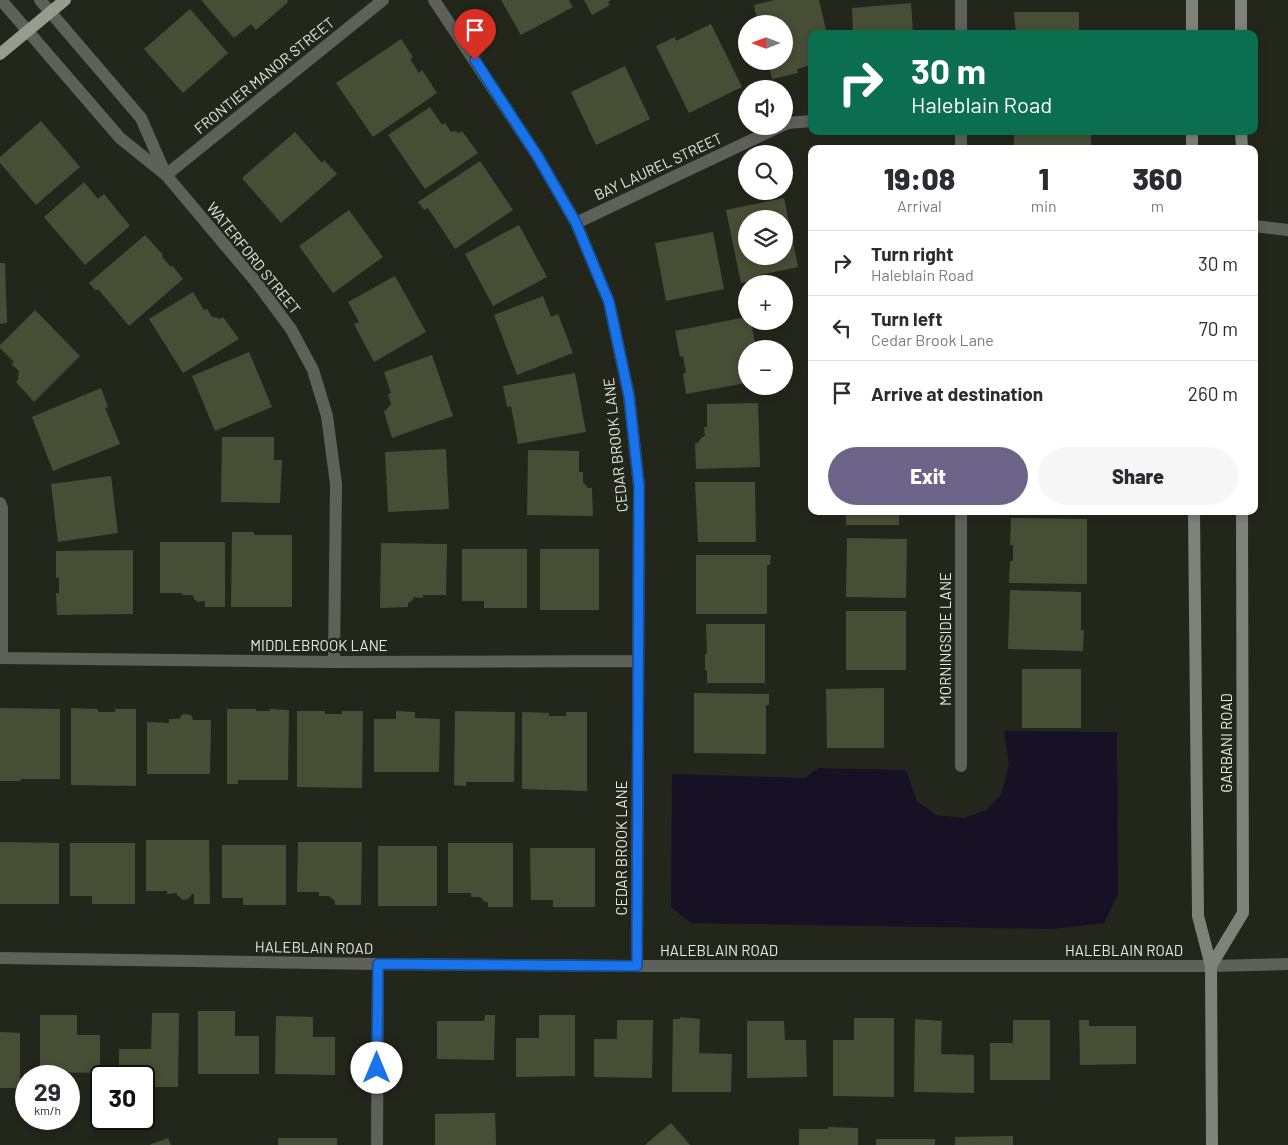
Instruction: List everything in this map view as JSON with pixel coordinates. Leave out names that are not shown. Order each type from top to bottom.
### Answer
[{"type":"main road","points":[[0,54],[64,0]]},
{"type":"main road","points":[[1192,0],[1192,30]]},
{"type":"main road","points":[[1241,0],[1241,30]]},
{"type":"main road","name":"GARBANI ROAD","points":[[1194,515],[1198,916],[1211,966],[1212,1145]]},
{"type":"main road","name":"GARBANI ROAD","points":[[1211,966],[1243,913],[1242,515]]},
{"type":"street","name":"WATERFORD STREET","points":[[1,0],[120,138],[166,175],[256,282],[291,329],[313,370],[327,416],[336,484],[334,662]]},
{"type":"street","name":"WATERFORD STREET","points":[[40,0],[141,118],[166,175]]},
{"type":"street","name":"FRONTIER MANOR STREET","points":[[166,175],[383,0]]},
{"type":"street","name":"CEDAR BROOK LANE","points":[[434,0],[538,157],[576,223],[609,302],[629,396],[639,486],[637,966]]},
{"type":"street","points":[[961,0],[961,30]]},
{"type":"street","name":"BAY LAUREL STREET","points":[[793,123],[808,121]]},
{"type":"street","name":"BAY LAUREL STREET","points":[[576,223],[763,135]]},
{"type":"street","points":[[1258,226],[1288,230]]},
{"type":"street","points":[[0,502],[2,508],[1,658]]},
{"type":"street","name":"MORNINGSIDE LANE","points":[[961,515],[961,766]]},
{"type":"street","name":"MIDDLEBROOK LANE","points":[[1,658],[334,662],[638,661]]},
{"type":"street","name":"HALEBLAIN ROAD","points":[[0,958],[637,966],[1211,966],[1288,964]]},
{"type":"street","points":[[377,1145],[378,964]]},
{"type":"shaded area","points":[[1004,731],[1117,732],[1118,894],[1104,923],[1055,929],[691,923],[671,907],[672,774],[805,778],[818,768],[906,770],[917,801],[936,815],[964,818],[986,810],[1002,793],[1009,764]]},
{"type":"building","points":[[201,0],[287,0],[288,2],[256,30],[251,24],[234,38]]},
{"type":"building","points":[[501,0],[569,0],[573,7],[521,35]]},
{"type":"building","points":[[584,0],[611,0],[608,2],[610,5],[592,15]]},
{"type":"building","points":[[774,0],[819,0],[826,30],[808,30],[808,66],[797,69],[798,73],[772,79],[770,70],[793,70],[793,15],[756,15],[754,5]]},
{"type":"building","points":[[911,3],[913,30],[853,30],[852,8]]},
{"type":"building","points":[[190,9],[228,53],[183,93],[144,49]]},
{"type":"building","points":[[1014,12],[1079,12],[1079,30],[1016,30]]},
{"type":"building","points":[[711,24],[739,80],[738,89],[689,113],[656,46],[675,37],[676,41]]},
{"type":"building","points":[[401,39],[413,57],[410,59],[419,73],[422,70],[437,93],[373,137],[336,83]]},
{"type":"building","points":[[625,66],[650,119],[596,145],[571,92]]},
{"type":"building","points":[[430,107],[442,125],[445,123],[451,132],[459,133],[462,131],[478,153],[425,189],[388,135]]},
{"type":"building","points":[[41,121],[80,167],[36,205],[0,163],[0,157]]},
{"type":"building","points":[[295,132],[322,163],[324,160],[337,174],[281,223],[242,178]]},
{"type":"building","points":[[1014,135],[1091,135],[1091,145],[1014,145]]},
{"type":"building","points":[[480,161],[513,210],[455,249],[428,208],[424,210],[418,202]]},
{"type":"building","points":[[84,182],[98,199],[104,194],[130,226],[85,265],[44,217]]},
{"type":"building","points":[[774,200],[784,200],[786,210],[738,210],[738,265],[793,265],[793,242],[798,267],[760,275],[739,275],[726,210]]},
{"type":"building","points":[[349,210],[383,257],[333,293],[299,246]]},
{"type":"building","points":[[519,225],[547,277],[493,306],[465,254]]},
{"type":"building","points":[[713,232],[724,289],[666,301],[655,243]]},
{"type":"building","points":[[145,235],[163,255],[162,257],[171,267],[173,266],[183,279],[129,326],[98,289],[96,291],[89,283]]},
{"type":"building","points":[[0,263],[5,263],[7,323],[0,324]]},
{"type":"building","points":[[395,276],[426,332],[374,362],[354,324],[359,322],[348,302]]},
{"type":"building","points":[[193,292],[204,310],[207,309],[212,317],[220,319],[223,317],[239,339],[183,373],[149,319]]},
{"type":"building","points":[[543,296],[551,317],[558,314],[573,353],[517,375],[494,315]]},
{"type":"building","points":[[35,310],[80,356],[34,402],[16,382],[19,371],[11,364],[14,362],[0,348],[0,345]]},
{"type":"building","points":[[738,319],[738,330],[753,330],[754,340],[738,340],[738,384],[686,394],[683,374],[686,373],[683,356],[680,357],[675,331]]},
{"type":"building","points":[[249,352],[272,407],[215,431],[192,376]]},
{"type":"building","points":[[432,355],[453,416],[392,438],[384,412],[391,404],[388,394],[391,393],[384,372]]},
{"type":"building","points":[[575,373],[586,432],[518,444],[511,406],[507,407],[503,386]]},
{"type":"building","points":[[101,388],[108,407],[105,408],[120,444],[53,471],[32,417]]},
{"type":"building","points":[[758,403],[760,467],[696,469],[695,443],[698,443],[705,436],[704,427],[707,427],[707,404]]},
{"type":"building","points":[[222,437],[274,437],[274,460],[282,460],[280,503],[221,502]]},
{"type":"building","points":[[446,449],[449,509],[388,512],[385,452]]},
{"type":"building","points":[[528,450],[579,451],[579,472],[583,472],[583,482],[588,488],[592,488],[593,516],[527,515]]},
{"type":"building","points":[[111,476],[118,533],[58,542],[51,484]]},
{"type":"building","points":[[695,482],[755,482],[756,542],[698,542]]},
{"type":"building","points":[[846,515],[899,515],[899,525],[846,525]]},
{"type":"building","points":[[1011,518],[1087,519],[1087,584],[1009,583],[1010,561],[1013,561],[1013,545],[1010,545]]},
{"type":"building","points":[[232,532],[254,532],[254,535],[292,535],[292,607],[231,607]]},
{"type":"building","points":[[847,538],[907,539],[906,598],[846,597]]},
{"type":"building","points":[[160,542],[225,542],[225,607],[205,607],[205,601],[198,602],[194,599],[193,595],[160,593]]},
{"type":"building","points":[[381,543],[447,544],[446,595],[423,595],[423,598],[413,597],[413,600],[408,603],[408,607],[380,608]]},
{"type":"building","points":[[462,549],[527,549],[527,608],[484,608],[484,601],[462,601]]},
{"type":"building","points":[[540,549],[599,549],[599,610],[540,610]]},
{"type":"building","points":[[133,550],[133,614],[57,615],[56,593],[59,593],[59,577],[56,578],[56,551]]},
{"type":"building","points":[[696,555],[771,555],[770,565],[767,565],[767,614],[696,614]]},
{"type":"building","points":[[1010,590],[1081,592],[1081,630],[1084,630],[1083,651],[1008,649]]},
{"type":"building","points":[[846,611],[906,611],[906,670],[846,670]]},
{"type":"building","points":[[706,624],[765,624],[765,683],[707,683],[707,670],[705,670],[705,654],[707,654]]},
{"type":"building","points":[[1022,669],[1081,669],[1081,728],[1022,728]]},
{"type":"building","points":[[884,688],[884,748],[827,748],[826,689]]},
{"type":"building","points":[[694,693],[769,694],[769,705],[766,705],[766,754],[694,753]]},
{"type":"building","points":[[0,708],[60,709],[60,779],[0,781]]},
{"type":"building","points":[[71,708],[98,709],[98,712],[115,712],[115,709],[136,709],[136,786],[71,785]]},
{"type":"building","points":[[227,709],[256,709],[256,711],[270,711],[270,709],[289,710],[288,780],[238,780],[238,784],[227,784]]},
{"type":"building","points":[[297,711],[325,711],[325,714],[342,714],[342,711],[363,711],[362,788],[297,787]]},
{"type":"building","points":[[396,711],[415,712],[415,718],[440,719],[439,772],[374,772],[374,719],[396,719]]},
{"type":"building","points":[[455,711],[515,712],[514,782],[466,782],[466,786],[454,785]]},
{"type":"building","points":[[522,712],[549,713],[549,716],[566,716],[566,712],[587,712],[587,791],[522,789]]},
{"type":"building","points":[[183,714],[191,715],[193,720],[211,720],[210,774],[147,774],[147,722],[169,723],[169,719],[179,719]]},
{"type":"building","points":[[146,840],[209,840],[210,904],[194,904],[194,894],[188,899],[183,900],[177,893],[167,894],[167,891],[146,891]]},
{"type":"building","points":[[0,842],[59,843],[59,904],[0,904]]},
{"type":"building","points":[[298,842],[362,842],[361,905],[335,905],[335,901],[329,896],[319,896],[319,892],[297,892]]},
{"type":"building","points":[[70,843],[135,843],[135,904],[92,904],[92,896],[70,896]]},
{"type":"building","points":[[448,843],[513,843],[513,907],[488,907],[488,902],[485,902],[480,897],[471,897],[471,893],[448,893]]},
{"type":"building","points":[[222,845],[286,845],[286,905],[243,905],[243,898],[222,898]]},
{"type":"building","points":[[378,846],[437,846],[437,906],[378,906]]},
{"type":"building","points":[[530,848],[595,848],[595,907],[553,907],[553,900],[531,900]]},
{"type":"building","points":[[198,1011],[235,1011],[235,1036],[259,1036],[259,1074],[198,1074]]},
{"type":"building","points":[[152,1013],[179,1013],[178,1087],[155,1087],[155,1065],[119,1065],[119,1049],[151,1049]]},
{"type":"building","points":[[40,1015],[77,1015],[77,1035],[100,1035],[100,1065],[90,1065],[90,1073],[80,1073],[80,1065],[40,1065]]},
{"type":"building","points":[[485,1015],[495,1015],[494,1060],[437,1059],[437,1021],[484,1021]]},
{"type":"building","points":[[539,1015],[575,1015],[575,1076],[516,1077],[516,1038],[539,1038]]},
{"type":"building","points":[[276,1016],[313,1017],[313,1037],[335,1037],[335,1075],[275,1074]]},
{"type":"building","points":[[680,1017],[700,1019],[699,1053],[732,1054],[731,1092],[672,1092],[673,1019],[680,1019]]},
{"type":"building","points":[[854,1018],[894,1018],[894,1097],[833,1096],[833,1040],[854,1040]]},
{"type":"building","points":[[915,1019],[942,1021],[941,1054],[974,1055],[974,1093],[914,1092]]},
{"type":"building","points":[[617,1020],[653,1020],[652,1078],[594,1077],[594,1039],[617,1039]]},
{"type":"building","points":[[1013,1020],[1050,1020],[1050,1080],[990,1080],[990,1043],[1013,1043]]},
{"type":"building","points":[[1079,1020],[1089,1020],[1089,1026],[1136,1026],[1136,1064],[1080,1065]]},
{"type":"building","points":[[747,1021],[784,1021],[785,1040],[806,1040],[807,1077],[747,1078]]},
{"type":"building","points":[[0,1032],[20,1033],[20,1065],[15,1065],[15,1088],[0,1088]]},
{"type":"building","points":[[495,1113],[496,1145],[435,1145],[435,1114]]},
{"type":"building","points":[[671,1123],[690,1145],[645,1145]]},
{"type":"building","points":[[828,1127],[858,1128],[858,1145],[799,1145],[799,1129],[828,1129]]},
{"type":"building","points":[[1013,1136],[1013,1145],[955,1145],[955,1137]]},
{"type":"building","points":[[168,1138],[171,1145],[149,1145]]},
{"type":"building","points":[[278,1138],[337,1138],[337,1145],[278,1145]]},
{"type":"building","points":[[876,1139],[935,1139],[935,1145],[876,1145]]},
{"type":"route","points":[[377,1068],[378,964],[637,966],[639,486],[629,396],[609,302],[576,223],[538,157],[475,60]]}]
